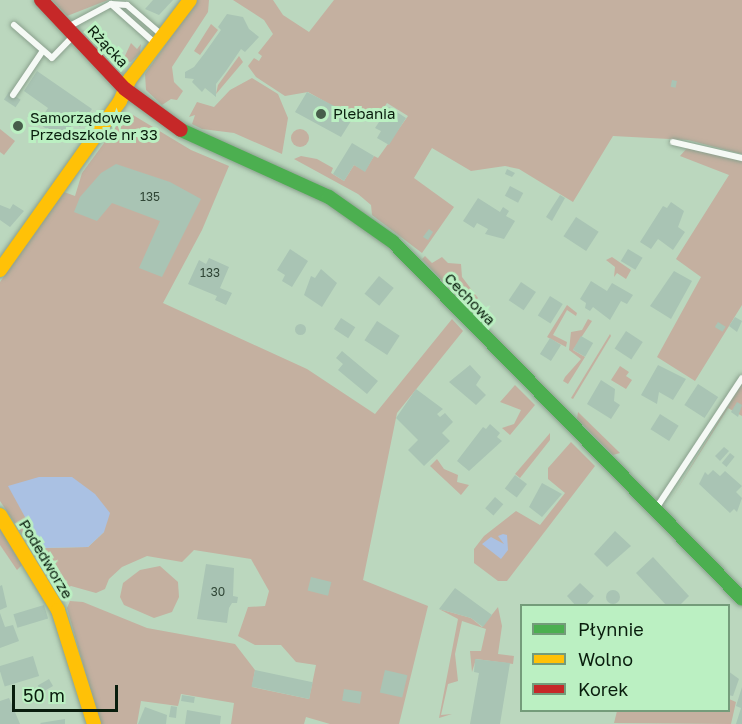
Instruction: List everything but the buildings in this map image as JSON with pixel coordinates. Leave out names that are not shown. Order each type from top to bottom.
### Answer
[{"type":"street","name":"Rżącka","points":[[41,0],[125,90]]},
{"type":"street","points":[[0,270],[5,251],[120,101],[159,39],[190,0]]},
{"type":"street","name":"Cechowa","points":[[125,90],[172,126],[302,184],[375,227],[742,599]]},
{"type":"street","name":"Podedworze","points":[[0,515],[58,610],[94,724]]},
{"type":"lane","points":[[111,4],[159,39]]},
{"type":"lane","points":[[14,26],[42,52],[54,56],[71,31],[111,4],[127,5],[159,39]]},
{"type":"lane","points":[[13,95],[42,52]]},
{"type":"lane","points":[[673,142],[742,158]]},
{"type":"lane","points":[[655,510],[742,378]]},
{"type":"shaded area","points":[[52,0],[108,0],[67,16]]},
{"type":"shaded area","points":[[197,0],[209,0],[208,12],[172,67],[174,82],[183,91],[177,100],[171,99],[162,105],[146,90],[145,74]]},
{"type":"shaded area","points":[[233,0],[273,0],[283,15],[309,32],[334,0],[742,0],[742,154],[688,140],[613,136],[573,202],[519,169],[505,166],[471,171],[432,148],[414,178],[454,207],[422,253],[372,215],[371,205],[358,194],[294,159],[301,156],[317,159],[333,168],[331,173],[344,181],[354,165],[365,171],[374,156],[378,158],[408,116],[387,103],[379,115],[354,118],[308,92],[285,96],[256,77],[248,66],[254,58],[259,61],[262,56],[258,53],[273,34],[264,20]]},
{"type":"shaded area","points":[[211,24],[218,30],[200,55],[194,51]]},
{"type":"shaded area","points":[[95,32],[101,38],[102,47],[117,52],[109,59],[96,47]]},
{"type":"shaded area","points":[[131,43],[137,49],[141,44],[140,53],[131,62],[116,60],[123,60]]},
{"type":"shaded area","points":[[239,56],[243,62],[216,94],[218,85]]},
{"type":"shaded area","points":[[252,78],[278,94],[288,118],[282,154],[234,133],[202,129],[192,124],[195,115],[189,117],[197,102],[214,107],[230,90]]},
{"type":"shaded area","points":[[133,115],[191,150],[229,166],[202,230],[163,303],[307,369],[375,414],[452,319],[463,331],[397,413],[363,580],[428,606],[399,724],[330,724],[306,717],[304,724],[231,724],[234,703],[181,694],[178,706],[141,701],[137,724],[100,724],[67,608],[70,601],[83,602],[147,628],[235,644],[255,670],[252,687],[309,699],[316,665],[296,662],[281,645],[255,645],[238,636],[248,607],[265,606],[269,591],[251,559],[194,550],[182,562],[147,556],[122,567],[109,579],[105,589],[96,593],[71,586],[60,591],[0,501],[0,282],[64,192],[75,196],[82,173],[121,120]],"holes":[[[104,532],[88,547],[42,548]]]},
{"type":"shaded area","points":[[0,129],[15,141],[4,155],[0,152]]},
{"type":"shaded area","points":[[300,129],[306,132],[309,138],[306,144],[300,147],[294,144],[291,138],[294,132]]},
{"type":"shaded area","points":[[688,147],[742,160],[742,305],[695,381],[657,357],[701,277],[676,259],[729,175],[680,156]]},
{"type":"shaded area","points":[[425,256],[432,263],[442,257],[448,263],[461,264],[462,277],[478,298],[473,306],[467,307],[422,259]]},
{"type":"shaded area","points":[[612,257],[631,270],[626,279],[617,273],[614,277],[615,267],[606,260]]},
{"type":"shaded area","points":[[567,305],[577,313],[576,316],[567,310],[553,335],[567,342],[566,347],[547,337]]},
{"type":"shaded area","points":[[588,319],[592,321],[573,350],[585,357],[568,384],[563,381],[565,377],[581,359],[569,350],[571,332],[582,330]]},
{"type":"shaded area","points":[[610,334],[611,336],[573,399],[571,398]]},
{"type":"shaded area","points":[[620,366],[629,372],[626,376],[632,380],[626,389],[611,380]]},
{"type":"shaded area","points":[[742,383],[742,416],[728,408],[668,504]]},
{"type":"shaded area","points":[[515,385],[535,405],[510,435],[502,428],[514,424],[521,410],[500,402]]},
{"type":"shaded area","points":[[578,412],[620,453],[613,455],[577,419]]},
{"type":"shaded area","points":[[550,433],[550,440],[520,478],[515,474]]},
{"type":"shaded area","points":[[571,442],[595,466],[507,581],[498,581],[474,563],[474,549],[484,536],[516,511],[540,525],[565,493],[548,479],[548,468]]},
{"type":"shaded area","points":[[437,459],[444,469],[458,475],[457,482],[469,485],[461,495],[430,466]]},
{"type":"shaded area","points":[[0,525],[22,565],[17,570],[0,545]]},
{"type":"shaded area","points":[[160,566],[178,582],[179,597],[172,612],[154,618],[124,605],[120,597],[123,583],[140,570]]},
{"type":"shaded area","points":[[498,607],[502,626],[498,654],[514,656],[513,664],[476,659],[472,672],[470,651],[481,651],[486,629],[462,621],[455,654],[458,681],[448,684],[441,715],[452,714],[439,718],[458,619],[439,609],[471,618],[482,627]]},
{"type":"shaded area","points":[[730,699],[736,702],[731,724],[614,723],[617,712],[730,712]]},
{"type":"water","points":[[39,477],[72,477],[95,494],[110,513],[104,532],[88,547],[42,548],[8,486]]},
{"type":"water","points":[[507,535],[508,550],[501,559],[482,544],[491,537],[504,544],[498,536]]},
{"type":"traffic: fast","points":[[181,130],[329,197],[393,242],[742,599]]},
{"type":"traffic: slow","points":[[0,270],[120,101],[130,79],[190,0]]},
{"type":"traffic: slow","points":[[0,515],[58,610],[94,724]]},
{"type":"traffic: jam","points":[[41,0],[125,89],[181,130]]},
{"type":"place","name":"Plebania","points":[[321,114]]},
{"type":"place","name":"Samorządowe Przedszkole nr 33","points":[[18,126]]}]
